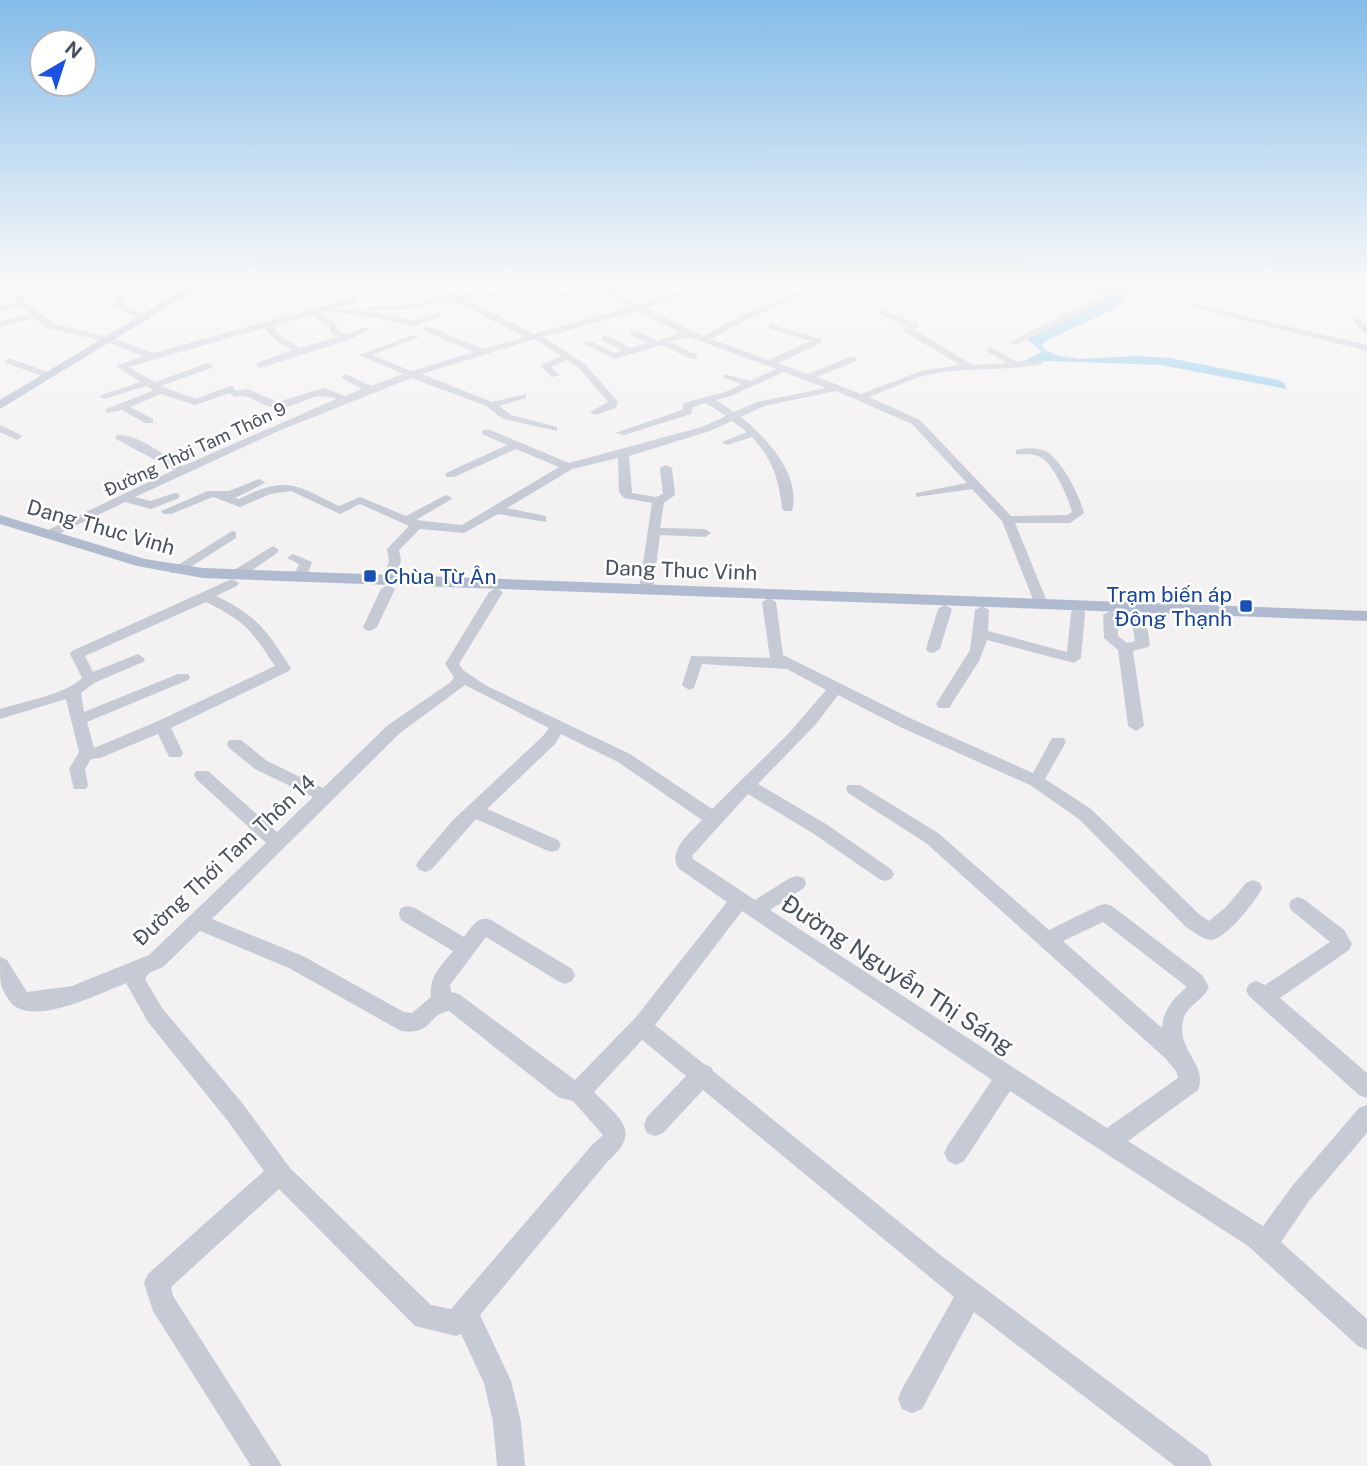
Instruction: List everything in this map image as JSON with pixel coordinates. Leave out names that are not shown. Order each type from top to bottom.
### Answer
[{"type":"main road","points":[[0,405],[90,352]]},
{"type":"main road","name":"Dang Thuc Vinh","points":[[0,519],[176,570],[234,579],[300,578],[496,592],[945,609],[1042,608],[1110,615],[1367,624]]},
{"type":"main road","name":"Dang Thuc Vinh","points":[[0,528],[152,574],[389,585],[646,590],[1042,608],[1367,616]]},
{"type":"street","points":[[142,352],[152,356]]},
{"type":"street","points":[[165,352],[121,366],[155,386],[197,403],[244,391],[277,405],[324,391],[346,400]]},
{"type":"street","points":[[260,365],[295,352]]},
{"type":"street","points":[[467,352],[473,356]]},
{"type":"street","points":[[563,352],[582,366],[613,402],[612,406],[595,412],[611,421],[613,429],[643,449]]},
{"type":"street","points":[[603,352],[608,355],[622,352]]},
{"type":"street","points":[[683,352],[694,357]]},
{"type":"street","points":[[737,352],[861,397],[916,422],[1009,520],[1042,608]]},
{"type":"street","points":[[769,364],[794,352]]},
{"type":"street","points":[[946,352],[972,368]]},
{"type":"street","points":[[995,352],[1013,363],[1011,366]]},
{"type":"street","points":[[370,353],[364,355],[491,405],[507,417],[553,429]]},
{"type":"street","name":"Đường Thời Tam Thôn 9","points":[[50,534],[232,445],[413,374],[485,353]]},
{"type":"street","points":[[555,375],[545,366],[570,356]]},
{"type":"street","points":[[807,378],[853,359]]},
{"type":"street","points":[[9,361],[50,376]]},
{"type":"street","points":[[861,397],[924,373],[1039,362]]},
{"type":"street","points":[[107,399],[155,386],[208,366]]},
{"type":"street","points":[[743,368],[727,376],[750,384]]},
{"type":"street","points":[[620,433],[687,412],[688,405],[708,400],[783,369]]},
{"type":"street","points":[[346,377],[371,390]]},
{"type":"street","points":[[181,397],[214,384]]},
{"type":"street","points":[[127,421],[110,411],[155,386]]},
{"type":"street","points":[[259,482],[224,498],[240,503],[271,488],[285,488],[308,493],[340,510],[360,500],[412,523],[464,528],[568,467],[643,449],[706,429],[761,404],[834,389]]},
{"type":"street","points":[[491,405],[523,396]]},
{"type":"street","points":[[708,400],[733,415],[770,448],[787,492],[788,508]]},
{"type":"street","points":[[121,406],[149,421]]},
{"type":"street","points":[[521,421],[487,433],[568,467]]},
{"type":"street","points":[[0,428],[17,437]]},
{"type":"street","points":[[727,442],[755,433]]},
{"type":"street","points":[[120,437],[140,444],[155,456],[182,470]]},
{"type":"street","points":[[450,475],[516,445]]},
{"type":"street","points":[[1009,520],[1070,519],[1078,513],[1077,503],[1047,456],[1038,452],[1020,452]]},
{"type":"street","points":[[623,454],[625,492],[628,496],[658,501],[669,495],[666,468]]},
{"type":"street","points":[[920,495],[943,488],[976,485]]},
{"type":"street","points":[[167,511],[212,493],[231,495]]},
{"type":"street","points":[[124,498],[151,505],[175,496]]},
{"type":"street","points":[[370,627],[389,585],[396,560],[393,549],[412,523],[446,498]]},
{"type":"street","points":[[646,590],[658,501]]},
{"type":"street","points":[[497,510],[542,519]]},
{"type":"street","points":[[656,531],[705,533]]},
{"type":"street","points":[[176,570],[232,535]]},
{"type":"street","points":[[88,680],[77,654],[207,597],[273,551]]},
{"type":"street","points":[[293,558],[306,562],[300,578]]},
{"type":"street","points":[[496,592],[473,634],[452,664],[462,676],[480,688],[624,758],[714,819]]},
{"type":"street","points":[[87,752],[94,754],[162,726],[284,668],[256,627],[240,613],[207,597]]},
{"type":"street","points":[[769,603],[776,657],[906,723],[1036,781],[1085,814],[1193,921],[1210,932],[1234,912],[1253,888]]},
{"type":"street","points":[[933,649],[945,609]]},
{"type":"street","points":[[944,704],[972,664],[981,634],[982,610]]},
{"type":"street","points":[[981,634],[1074,658],[1078,613]]},
{"type":"street","points":[[1110,615],[1111,638],[1125,648],[1136,726]]},
{"type":"street","points":[[1125,648],[1143,644],[1138,616]]},
{"type":"street","points":[[0,714],[74,691],[88,680],[138,659]]},
{"type":"street","points":[[690,685],[696,659],[789,664]]},
{"type":"street","name":"Đường Thới Tam Thôn 14","points":[[0,966],[21,999],[34,1002],[73,995],[156,961],[394,729],[457,685],[462,676]]},
{"type":"street","points":[[78,720],[183,677]]},
{"type":"street","name":"Đường Nguyễn Thị Sáng","points":[[831,685],[833,690],[825,705],[701,831],[683,858],[694,871],[746,906],[1265,1244],[1367,1337]]},
{"type":"street","points":[[74,691],[73,700],[87,752],[77,769],[80,785]]},
{"type":"street","points":[[425,865],[474,811],[549,740],[559,725]]},
{"type":"street","points":[[162,726],[175,753]]},
{"type":"street","points":[[1036,781],[1058,743]]},
{"type":"street","points":[[235,744],[261,765],[326,796]]},
{"type":"street","points":[[202,775],[277,842]]},
{"type":"street","points":[[748,786],[820,829],[885,874]]},
{"type":"street","points":[[854,789],[932,838],[1173,1051],[1186,1066],[1190,1083],[1109,1141]]},
{"type":"street","points":[[474,811],[552,845]]},
{"type":"street","points":[[579,1093],[746,906],[797,883]]},
{"type":"street","points":[[1298,905],[1341,939],[1342,944],[1260,994],[1367,1087]]},
{"type":"street","points":[[1047,940],[1105,912],[1195,981],[1199,987],[1197,992],[1177,1007],[1173,1021],[1173,1051]]},
{"type":"street","points":[[408,914],[466,948]]},
{"type":"street","points":[[141,969],[134,979],[155,1015],[235,1112],[280,1172],[424,1317],[456,1323],[600,1153],[614,1141],[616,1132],[579,1093],[566,1089],[452,1001],[436,1004],[416,1023],[401,1021],[296,961],[197,921]]},
{"type":"street","points":[[442,1003],[440,983],[484,926],[565,975]]},
{"type":"street","points":[[641,1026],[970,1293],[1198,1466]]},
{"type":"street","points":[[655,1125],[703,1074]]},
{"type":"street","points":[[956,1153],[1007,1077]]},
{"type":"street","points":[[1265,1244],[1301,1193],[1367,1116]]},
{"type":"street","points":[[268,1466],[162,1302],[157,1283],[280,1172]]},
{"type":"street","points":[[912,1399],[970,1293]]},
{"type":"street","points":[[465,1313],[497,1381],[507,1422],[511,1466]]},
{"type":"water","points":[[1041,352],[1079,359],[1136,356],[1170,358],[1278,380],[1284,383],[1287,389],[1161,365],[1052,361],[1020,363]]},
{"type":"place","name":"Chùa Từ Ân","points":[[370,576]]},
{"type":"place","name":"Trạm biến áp Đông Thạnh","points":[[1246,606]]}]
